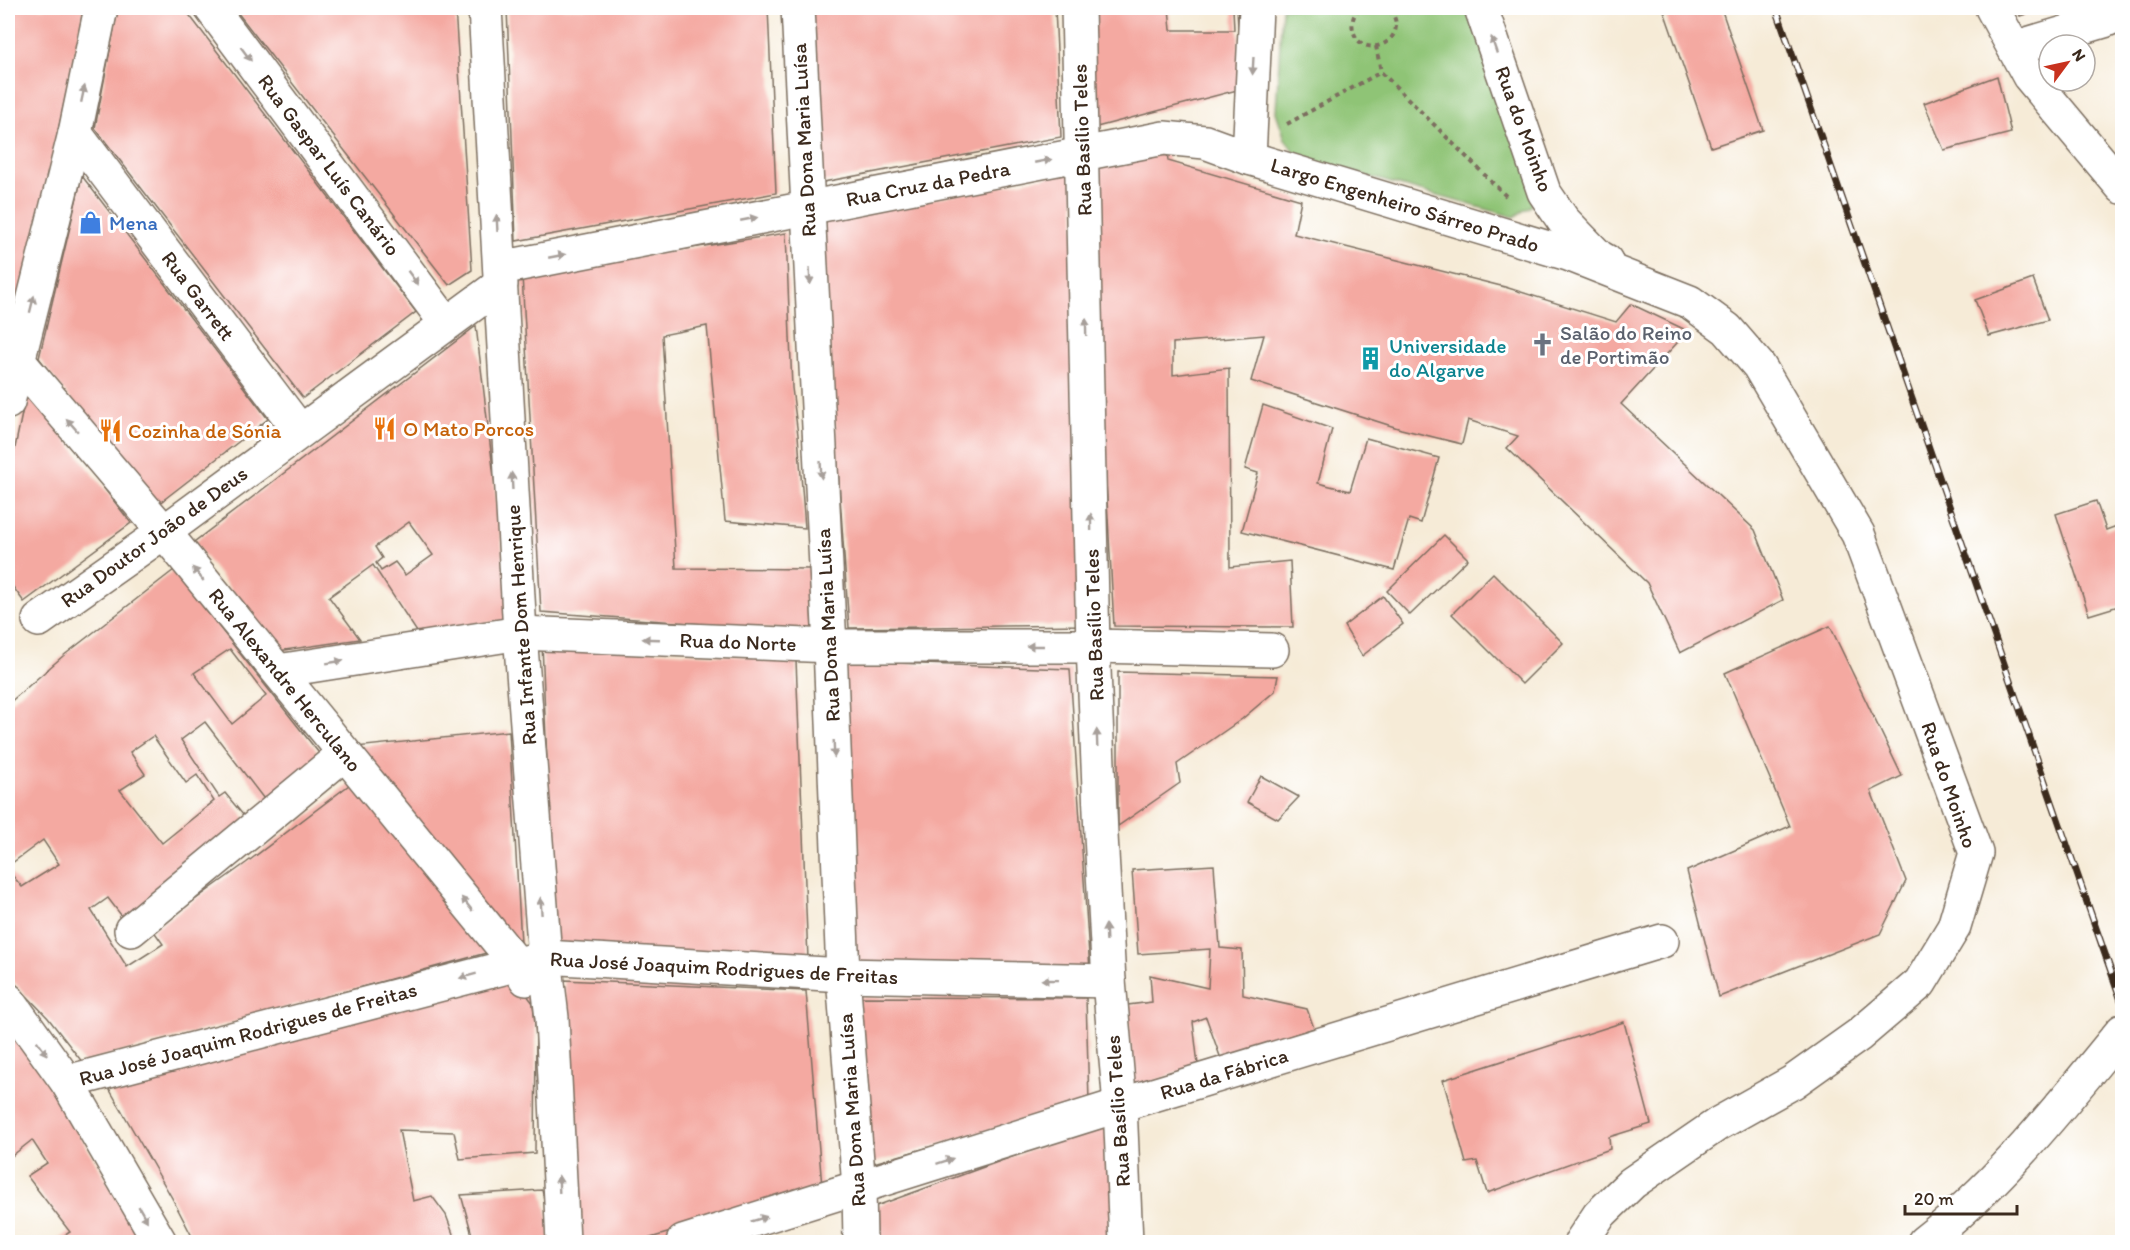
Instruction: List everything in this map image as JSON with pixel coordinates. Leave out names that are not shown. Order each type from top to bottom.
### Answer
[{"type":"street","points":[[8,402],[12,355],[75,133],[101,8]]},
{"type":"street","name":"Rua Gaspar Luís Canário","points":[[211,8],[447,323]]},
{"type":"street","name":"Rua Infante Dom Henrique","points":[[485,8],[520,633],[531,960]]},
{"type":"street","name":"Rua Dona Maria Luísa","points":[[798,8],[830,645],[843,975],[859,1188],[860,1242]]},
{"type":"street","name":"Rua Basílio Teles","points":[[1078,8],[1094,646],[1109,981],[1120,1105],[1126,1242]]},
{"type":"street","name":"Largo Engenheiro Sárreo Prado","points":[[1256,8],[1249,158],[1568,254]]},
{"type":"street","name":"Rua do Moinho","points":[[1480,8],[1545,192],[1563,220],[1599,257],[1641,282]]},
{"type":"street","points":[[1992,8],[2029,76],[2122,187]]},
{"type":"street","points":[[2014,48],[2104,21],[2122,13]]},
{"type":"street","name":"Rua Garrett","points":[[75,133],[300,431]]},
{"type":"street","name":"Rua Cruz da Pedra","points":[[500,276],[807,208],[1164,138],[1204,142],[1249,158]]},
{"type":"street","points":[[1492,231],[1527,228],[1541,218],[1545,192]]},
{"type":"street","name":"Rua do Moinho","points":[[1568,254],[1690,302],[1727,329],[1759,366],[1858,534],[1976,853],[1954,927],[1920,982],[1859,1035],[1821,1062],[1792,1082],[1718,1124],[1632,1183],[1599,1215],[1581,1242]]},
{"type":"street","name":"Rua Doutor João de Deus","points":[[39,620],[164,532],[447,323],[500,276]]},
{"type":"street","name":"Rua Alexandre Herculano","points":[[12,355],[164,532],[344,754],[531,960],[552,1018],[563,1242]]},
{"type":"street","name":"Rua do Norte","points":[[278,670],[520,633],[830,645],[1094,646],[1272,650]]},
{"type":"street","points":[[131,930],[344,754]]},
{"type":"street","name":"Rua da Fábrica","points":[[683,1242],[1120,1105],[1662,941]]},
{"type":"street","name":"Rua José Joaquim Rodrigues de Freitas","points":[[67,1082],[531,960],[843,975],[1109,981]]},
{"type":"street","points":[[8,1000],[67,1082],[160,1242]]},
{"type":"street","points":[[1924,1242],[1952,1221],[2044,1127],[2122,1031]]},
{"type":"path","points":[[1359,8],[1353,19],[1354,33],[1363,44],[1376,46],[1384,44],[1394,33],[1395,18],[1388,8]]},
{"type":"path","points":[[1376,46],[1381,72],[1514,204]]},
{"type":"path","points":[[1281,128],[1381,72]]},
{"type":"green space","points":[[1282,8],[1471,8],[1530,179],[1532,205],[1514,217],[1298,157],[1285,139],[1276,112]]},
{"type":"building","points":[[8,8],[85,8],[13,337],[8,331]]},
{"type":"building","points":[[118,8],[184,8],[416,312],[303,398],[95,128]]},
{"type":"building","points":[[234,8],[455,8],[472,270],[449,285]]},
{"type":"building","points":[[507,8],[768,8],[776,193],[516,241]]},
{"type":"building","points":[[809,8],[1055,8],[1061,137],[818,183]]},
{"type":"building","points":[[1090,8],[1169,8],[1171,30],[1234,30],[1233,8],[1237,8],[1241,89],[1093,128]]},
{"type":"building","points":[[1663,8],[1721,8],[1763,130],[1711,147]]},
{"type":"building","points":[[2017,8],[2044,8],[2020,16]]},
{"type":"building","points":[[1997,76],[2011,133],[1944,150],[1924,103]]},
{"type":"building","points":[[1167,151],[1168,161],[1301,200],[1294,234],[1505,287],[1616,322],[1631,304],[1688,331],[1621,404],[1755,530],[1783,600],[1680,653],[1647,583],[1507,448],[1518,436],[1468,420],[1462,444],[1401,429],[1251,381],[1264,335],[1173,343],[1173,375],[1229,368],[1230,567],[1290,561],[1293,627],[1114,626],[1099,355],[1094,162]]},
{"type":"building","points":[[1073,172],[1086,625],[849,628],[821,220]]},
{"type":"building","points":[[82,176],[268,419],[153,508],[39,358]]},
{"type":"building","points":[[786,233],[792,388],[805,528],[725,521],[707,326],[662,335],[676,568],[810,569],[812,632],[541,612],[522,275]]},
{"type":"building","points":[[2033,279],[2048,320],[1989,336],[1975,300]]},
{"type":"building","points":[[476,326],[511,620],[417,632],[373,565],[329,597],[360,639],[278,651],[194,542]],"holes":[[[409,522],[433,555],[405,575],[395,562],[381,571],[376,563],[382,558],[375,547]]]},
{"type":"building","points":[[27,389],[131,523],[24,602],[8,580],[8,482]]},
{"type":"building","points":[[1263,405],[1332,429],[1318,483],[1350,491],[1366,438],[1439,458],[1421,523],[1409,519],[1394,570],[1242,531],[1258,473],[1245,469]]},
{"type":"building","points":[[2096,501],[2106,530],[2122,524],[2122,605],[2089,615],[2056,514]]},
{"type":"building","points":[[1444,535],[1468,559],[1410,615],[1387,591]]},
{"type":"building","points":[[174,570],[326,762],[127,923],[108,898],[91,910],[127,967],[163,944],[153,930],[357,779],[497,950],[83,1063],[48,1018],[8,976],[8,870],[22,887],[59,864],[43,840],[8,866],[8,704],[63,656]],"holes":[[[230,649],[266,696],[232,724],[194,673]],[[205,722],[267,803],[248,821],[225,793],[219,797],[181,740]],[[153,736],[186,783],[197,775],[214,801],[162,843],[120,790],[145,774],[130,752]]]},
{"type":"building","points":[[1493,573],[1563,643],[1522,684],[1452,614]]},
{"type":"building","points":[[1383,596],[1403,624],[1362,656],[1344,626]]},
{"type":"building","points":[[1830,626],[1902,776],[1871,791],[1906,881],[1880,934],[1719,997],[1687,871],[1790,826],[1725,673]]},
{"type":"building","points":[[542,644],[796,660],[808,959],[555,952]]},
{"type":"building","points":[[835,661],[1070,669],[1090,971],[843,967]]},
{"type":"building","points":[[1118,672],[1278,676],[1275,691],[1242,719],[1177,764],[1180,783],[1118,826]]},
{"type":"building","points":[[509,731],[521,943],[509,945],[355,747]]},
{"type":"building","points":[[1261,776],[1299,797],[1278,819],[1247,802]]},
{"type":"building","points":[[1214,865],[1220,948],[1242,950],[1243,995],[1307,1009],[1314,1028],[1221,1059],[1206,1017],[1193,1022],[1198,1065],[1133,1089],[1128,1005],[1152,1002],[1150,975],[1208,988],[1210,949],[1138,954],[1132,870]]},
{"type":"building","points":[[514,978],[533,1003],[536,1035],[535,1153],[460,1159],[454,1132],[399,1130],[413,1201],[432,1196],[446,1215],[456,1242],[195,1242],[107,1085]]},
{"type":"building","points":[[564,980],[806,991],[822,1187],[637,1242],[575,1242]]},
{"type":"building","points":[[857,997],[1086,998],[1089,1102],[863,1166]]},
{"type":"building","points":[[1624,1022],[1651,1124],[1609,1137],[1610,1149],[1487,1193],[1477,1161],[1466,1163],[1443,1080]]},
{"type":"building","points":[[8,1025],[40,1068],[143,1242],[54,1242],[70,1232],[27,1176],[47,1163],[32,1140],[8,1159]]},
{"type":"building","points":[[1114,1120],[1118,1242],[877,1242],[876,1206]]},
{"type":"building","points":[[542,1190],[551,1242],[474,1242],[461,1195]]},
{"type":"railway","points":[[1776,8],[2122,1003]]},
{"type":"place","name":"Mena","points":[[91,223]]},
{"type":"place","name":"Salão do Reino de Portimão","points":[[1542,345]]},
{"type":"place","name":"Universidade do Algarve","points":[[1371,358]]},
{"type":"place","name":"O Mato Porcos","points":[[385,429]]},
{"type":"place","name":"Cozinha de Sónia","points":[[110,431]]}]
